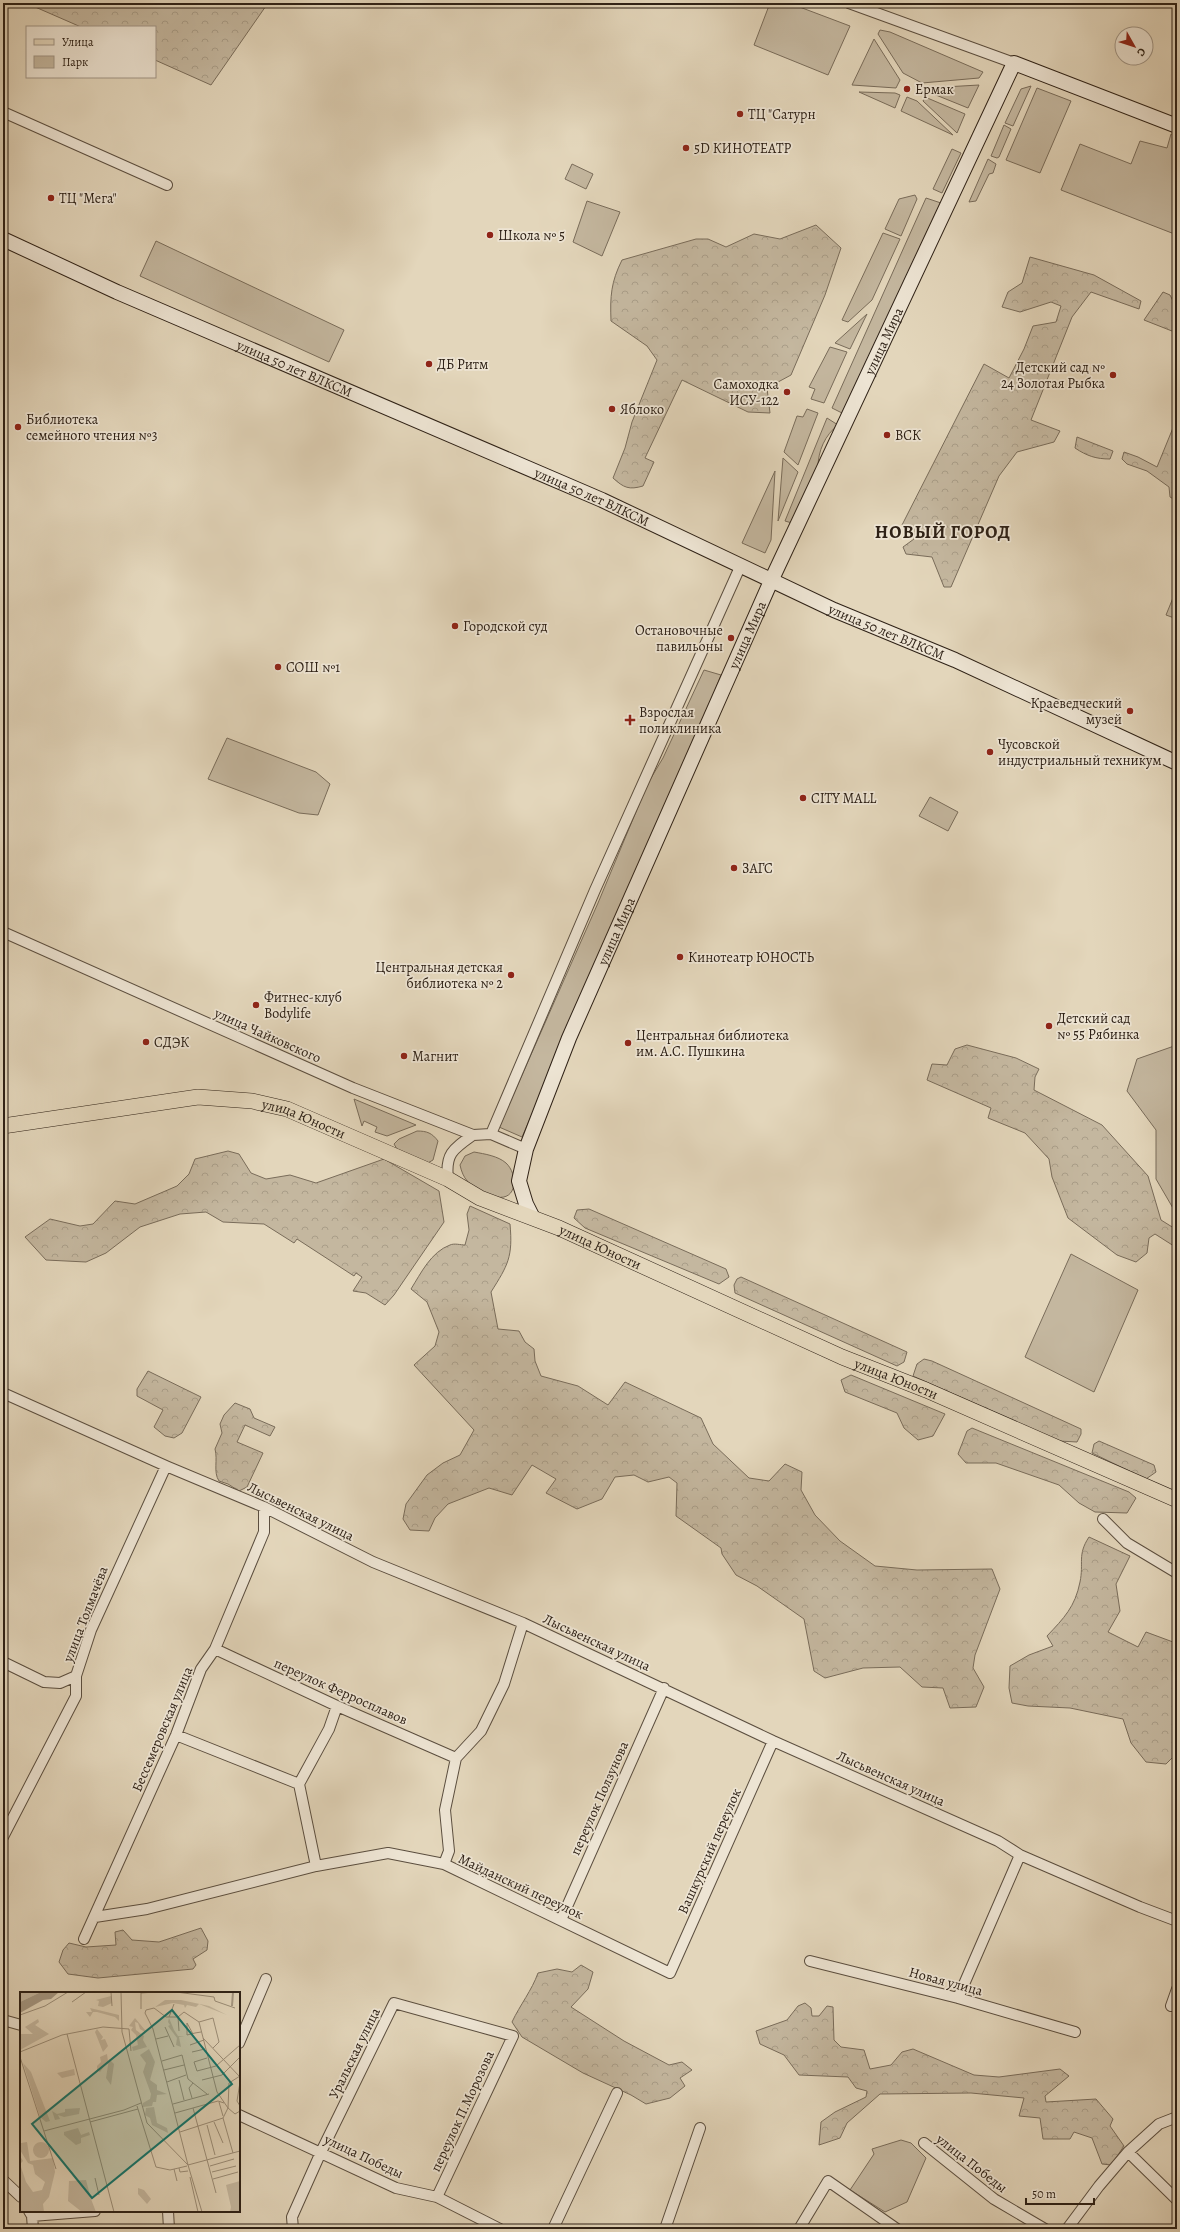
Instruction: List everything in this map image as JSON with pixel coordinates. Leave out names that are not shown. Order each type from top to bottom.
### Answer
[{"type":"main road","name":"улица Юности","points":[[3,1126],[198,1097],[252,1101],[293,1111],[448,1179],[480,1198],[532,1216],[842,1357],[926,1390],[1177,1500]]},
{"type":"street","points":[[849,3],[1014,63],[1177,126]]},
{"type":"street","name":"улица Мира","points":[[532,1216],[526,1204],[519,1181],[526,1149],[587,994],[675,802],[771,581],[1014,63]]},
{"type":"street","points":[[3,112],[167,185]]},
{"type":"street","name":"улица 50 лет ВЛКСМ","points":[[3,239],[138,301],[602,500],[740,567],[834,610],[955,660],[1177,764]]},
{"type":"street","points":[[491,1134],[611,854],[740,567]]},
{"type":"street","name":"улица Чайковского","points":[[3,932],[353,1088],[473,1135],[491,1134],[526,1149]]},
{"type":"street","points":[[448,1179],[446,1167],[449,1155],[457,1146],[473,1135]]},
{"type":"street","name":"Лысьвенская улица","points":[[3,1394],[166,1466],[264,1507],[373,1562],[523,1623],[664,1688],[773,1741],[998,1841],[1020,1855],[1140,1908],[1177,1921]]},
{"type":"street","name":"улица Толмачёва","points":[[3,1837],[76,1696],[76,1676],[91,1630],[166,1466]]},
{"type":"street","name":"Бессемеровская улица","points":[[84,1939],[96,1917],[176,1735],[201,1669],[215,1649],[264,1532],[264,1507]]},
{"type":"street","points":[[1103,1519],[1126,1543],[1177,1574]]},
{"type":"street","points":[[456,1758],[481,1731],[504,1684],[523,1623]]},
{"type":"street","name":"переулок Ферросплавов","points":[[215,1649],[337,1706],[456,1758]]},
{"type":"street","points":[[3,1662],[44,1682],[60,1683],[76,1676]]},
{"type":"street","name":"переулок Ползунова","points":[[561,1920],[664,1688]]},
{"type":"street","points":[[316,1866],[299,1784],[329,1729],[337,1706]]},
{"type":"street","points":[[176,1735],[299,1784]]},
{"type":"street","name":"Вашкурский переулок","points":[[670,1973],[773,1741]]},
{"type":"street","name":"Майданский переулок","points":[[456,1758],[445,1810],[449,1851],[444,1864],[670,1973]]},
{"type":"street","points":[[96,1917],[147,1909],[316,1866],[388,1852],[444,1864]]},
{"type":"street","points":[[958,1998],[1020,1855]]},
{"type":"street","name":"Новая улица","points":[[810,1960],[958,1998],[1075,2032]]},
{"type":"street","points":[[240,2042],[266,1979]]},
{"type":"street","points":[[1171,2006],[1177,1989]]},
{"type":"street","name":"Уральская улица","points":[[293,2229],[292,2217],[321,2152],[394,2003],[513,2036]]},
{"type":"street","points":[[3,2020],[20,2024]]},
{"type":"street","name":"переулок П.Морозова","points":[[437,2197],[513,2036]]},
{"type":"street","points":[[553,2229],[617,2094]]},
{"type":"street","name":"улица Победы","points":[[240,2115],[396,2188],[437,2197],[500,2229]]},
{"type":"street","points":[[1068,2229],[1099,2186],[1128,2152],[1159,2124],[1177,2117]]},
{"type":"street","points":[[665,2229],[700,2128]]},
{"type":"street","name":"улица Победы","points":[[924,2143],[994,2199],[1045,2229]]},
{"type":"street","points":[[1128,2152],[1177,2200]]},
{"type":"street","points":[[3,2180],[20,2196]]},
{"type":"street","points":[[800,2229],[828,2181],[897,2229]]},
{"type":"street","points":[[33,2229],[30,2213],[63,2212]]},
{"type":"street","points":[[168,2212],[169,2229]]},
{"type":"green space","points":[[26,3],[268,3],[211,85],[156,60],[156,26],[79,26]]},
{"type":"green space","points":[[770,3],[789,3],[850,26],[828,75],[754,45]]},
{"type":"green space","points":[[880,30],[890,32],[983,72],[979,78],[922,83],[903,73],[878,34]]},
{"type":"green space","points":[[874,39],[900,80],[896,88],[852,85]]},
{"type":"green space","points":[[979,85],[968,108],[926,91],[927,88]]},
{"type":"green space","points":[[1031,86],[1013,126],[1005,123],[1021,89]]},
{"type":"green space","points":[[1037,88],[1071,101],[1040,173],[1006,160]]},
{"type":"green space","points":[[859,92],[895,93],[900,95],[895,108]]},
{"type":"green space","points":[[907,97],[917,101],[953,135],[901,111]]},
{"type":"green space","points":[[925,97],[965,114],[957,133],[923,101]]},
{"type":"green space","points":[[1004,125],[1011,129],[999,157],[997,158],[991,156]]},
{"type":"green space","points":[[1171,134],[1177,136],[1177,235],[1061,190],[1080,144],[1131,164],[1140,141],[1167,148]]},
{"type":"green space","points":[[952,149],[961,153],[942,193],[933,189]]},
{"type":"green space","points":[[988,159],[996,164],[993,173],[989,174],[976,201],[969,202]]},
{"type":"green space","points":[[572,164],[593,174],[586,189],[565,179]]},
{"type":"green space","points":[[915,195],[917,199],[901,236],[885,229],[899,199]]},
{"type":"green space","points":[[926,198],[941,203],[842,413],[832,408]]},
{"type":"green space","points":[[587,201],[620,212],[602,256],[573,242]]},
{"type":"green space","points":[[816,225],[841,248],[825,295],[791,375],[767,388],[770,413],[748,412],[682,380],[645,458],[654,462],[643,486],[630,488],[624,486],[613,478],[625,448],[632,422],[657,360],[647,346],[611,321],[613,282],[622,260],[696,239],[708,239],[726,247],[754,234],[780,239]]},
{"type":"green space","points":[[883,233],[900,239],[872,300],[848,322],[842,320]]},
{"type":"green space","points":[[156,241],[344,330],[329,362],[140,276]]},
{"type":"green space","points":[[1030,257],[1094,275],[1141,301],[1139,309],[1091,292],[1072,317],[1031,420],[1060,431],[1054,442],[1017,452],[999,476],[951,587],[944,587],[932,557],[906,554],[903,547],[914,539],[914,533],[902,525],[984,364],[1009,378],[1024,349],[1033,326],[1056,322],[1061,306],[1051,302],[1020,312],[1002,307],[1008,292],[1022,283]]},
{"type":"green space","points":[[1163,292],[1170,295],[1177,309],[1177,333],[1144,320]]},
{"type":"green space","points":[[867,314],[850,349],[835,343]]},
{"type":"green space","points":[[830,347],[847,352],[824,403],[811,399],[815,389],[809,387]]},
{"type":"green space","points":[[807,409],[818,413],[798,465],[784,452],[797,416],[803,417]]},
{"type":"green space","points":[[827,418],[838,425],[829,434],[823,444],[819,455],[818,467],[792,523],[785,521]]},
{"type":"green space","points":[[1177,418],[1177,501],[1170,497],[1169,487],[1147,471],[1127,464],[1122,459],[1124,452],[1138,457],[1157,467]]},
{"type":"green space","points":[[1077,437],[1113,451],[1110,459],[1092,456],[1075,448]]},
{"type":"green space","points":[[783,458],[798,472],[778,521]]},
{"type":"green space","points":[[775,471],[771,540],[765,553],[742,543]]},
{"type":"green space","points":[[1177,588],[1177,619],[1166,615]]},
{"type":"green space","points":[[704,670],[721,675],[684,770],[522,1137],[499,1127],[598,903],[648,783],[663,758]]},
{"type":"green space","points":[[227,738],[316,772],[330,784],[318,815],[299,813],[208,779]]},
{"type":"green space","points":[[930,797],[958,812],[948,831],[919,816]]},
{"type":"green space","points":[[967,1045],[1016,1058],[1039,1069],[1035,1077],[1034,1090],[1102,1125],[1148,1176],[1161,1220],[1177,1230],[1177,1248],[1155,1234],[1149,1238],[1147,1253],[1136,1262],[1117,1255],[1068,1218],[1052,1177],[1049,1159],[1025,1133],[988,1118],[991,1108],[927,1080],[932,1064],[947,1065],[955,1049]]},
{"type":"green space","points":[[1177,1045],[1177,1215],[1156,1179],[1156,1130],[1127,1091],[1137,1059]]},
{"type":"green space","points":[[354,1099],[416,1125],[387,1136],[375,1132],[377,1127],[364,1121],[362,1126]]},
{"type":"green space","points":[[417,1131],[429,1133],[438,1141],[433,1160],[426,1164],[397,1149],[394,1144],[399,1139]]},
{"type":"green space","points":[[228,1151],[239,1154],[251,1173],[266,1179],[290,1175],[316,1183],[384,1159],[439,1191],[444,1222],[394,1295],[385,1305],[366,1293],[353,1291],[362,1277],[356,1273],[354,1276],[297,1239],[294,1243],[264,1224],[223,1222],[206,1212],[180,1214],[140,1227],[106,1253],[86,1262],[46,1260],[25,1237],[50,1219],[80,1226],[93,1224],[115,1201],[135,1204],[177,1186],[189,1174],[195,1159]]},
{"type":"green space","points":[[474,1152],[491,1156],[506,1163],[513,1174],[514,1180],[514,1186],[509,1195],[503,1197],[493,1196],[467,1181],[460,1165],[465,1156]]},
{"type":"green space","points":[[470,1206],[510,1224],[510,1253],[502,1275],[491,1292],[498,1329],[519,1331],[525,1342],[534,1349],[535,1361],[541,1376],[578,1386],[608,1405],[625,1382],[701,1418],[713,1444],[749,1478],[769,1481],[785,1464],[802,1472],[801,1490],[815,1515],[840,1541],[875,1566],[917,1570],[992,1569],[1000,1589],[975,1655],[973,1668],[984,1687],[976,1707],[950,1708],[943,1688],[922,1687],[900,1667],[863,1668],[825,1678],[814,1671],[804,1619],[757,1586],[736,1575],[722,1554],[721,1548],[676,1516],[677,1483],[669,1477],[648,1482],[634,1475],[615,1477],[602,1499],[577,1509],[546,1493],[556,1479],[532,1465],[512,1495],[489,1488],[448,1504],[435,1518],[429,1531],[410,1530],[403,1519],[406,1504],[427,1475],[443,1463],[460,1455],[474,1430],[414,1365],[435,1346],[439,1332],[427,1302],[411,1289],[427,1264],[443,1248],[452,1244],[465,1245],[469,1230],[467,1214]]},
{"type":"green space","points":[[589,1209],[726,1269],[729,1277],[719,1284],[585,1228],[574,1218],[577,1210]]},
{"type":"green space","points":[[1071,1254],[1138,1290],[1094,1392],[1025,1357]]},
{"type":"green space","points":[[741,1277],[907,1352],[904,1362],[897,1366],[735,1293],[734,1285],[737,1279]]},
{"type":"green space","points":[[924,1359],[932,1361],[1081,1429],[1081,1434],[1077,1442],[1059,1441],[913,1376],[917,1364]]},
{"type":"green space","points":[[148,1371],[201,1397],[182,1433],[174,1438],[165,1436],[154,1427],[163,1410],[137,1396],[137,1389]]},
{"type":"green space","points":[[851,1375],[945,1414],[933,1436],[918,1440],[904,1428],[897,1413],[845,1392],[841,1380]]},
{"type":"green space","points":[[235,1403],[250,1409],[254,1418],[275,1427],[270,1436],[245,1425],[237,1442],[263,1453],[247,1487],[239,1491],[228,1484],[219,1481],[216,1474],[215,1449],[222,1433],[220,1424],[224,1415]]},
{"type":"green space","points":[[972,1428],[1129,1492],[1136,1498],[1127,1513],[1095,1512],[1079,1503],[1059,1485],[996,1463],[966,1463],[958,1454],[967,1431]]},
{"type":"green space","points":[[1099,1441],[1154,1465],[1156,1472],[1146,1479],[1092,1453],[1094,1444]]},
{"type":"green space","points":[[1089,1537],[1130,1556],[1116,1584],[1120,1611],[1108,1632],[1138,1647],[1146,1632],[1173,1642],[1177,1665],[1177,1753],[1166,1764],[1146,1762],[1131,1743],[1123,1719],[1070,1708],[1028,1706],[1012,1703],[1009,1688],[1010,1666],[1029,1655],[1053,1646],[1047,1636],[1064,1618],[1078,1591],[1083,1549]]},
{"type":"green space","points":[[201,1928],[208,1941],[207,1950],[193,1959],[196,1965],[193,1969],[98,1978],[68,1974],[59,1962],[63,1950],[69,1943],[86,1947],[116,1945],[115,1932],[123,1930],[132,1940],[159,1942]]},
{"type":"green space","points":[[581,1965],[593,1972],[588,1989],[571,2007],[624,2041],[669,2065],[682,2062],[692,2070],[680,2078],[685,2086],[670,2098],[646,2104],[631,2095],[583,2073],[522,2037],[512,2022],[533,1985],[538,1973],[557,1969],[572,1972]]},
{"type":"green space","points":[[805,2003],[811,2008],[812,2016],[819,2016],[827,2006],[833,2007],[834,2040],[841,2047],[864,2050],[870,2069],[891,2065],[902,2052],[913,2049],[974,2075],[999,2077],[1060,2069],[1069,2076],[1045,2096],[1046,2102],[1096,2099],[1113,2119],[1110,2126],[1124,2146],[1111,2165],[1102,2164],[1092,2138],[1074,2132],[1070,2139],[1043,2139],[1040,2118],[1019,2116],[1024,2098],[971,2093],[880,2094],[847,2123],[840,2138],[819,2145],[821,2122],[835,2112],[866,2097],[867,2091],[856,2088],[848,2077],[799,2075],[784,2055],[760,2044],[756,2031],[787,2020],[798,2006]]},
{"type":"green space","points":[[901,2140],[911,2143],[926,2158],[907,2202],[885,2212],[850,2190],[874,2154],[872,2149]]},
{"type":"place","name":"Ермак","points":[[907,89]]},
{"type":"place","name":"ТЦ \"Сатурн","points":[[740,114]]},
{"type":"place","name":"5D КИНОТЕАТР","points":[[686,148]]},
{"type":"place","name":"ТЦ \"Мега\"","points":[[51,198]]},
{"type":"place","name":"Школа № 5","points":[[490,235]]},
{"type":"place","name":"ДБ Ритм","points":[[429,364]]},
{"type":"place","name":"Детский сад № 24 Золотая Рыбка","points":[[1113,375]]},
{"type":"place","name":"Самоходка ИСУ-122","points":[[787,392]]},
{"type":"place","name":"Яблоко","points":[[612,409]]},
{"type":"place","name":"Библиотека семейного чтения №3","points":[[18,427]]},
{"type":"place","name":"ВСК","points":[[887,435]]},
{"type":"place","name":"Городской суд","points":[[455,626]]},
{"type":"place","name":"Остановочные павильоны","points":[[731,638]]},
{"type":"place","name":"СОШ №1","points":[[278,667]]},
{"type":"place","name":"Краеведческий музей","points":[[1130,711]]},
{"type":"place","name":"Взрослая поликлиника","points":[[630,720]]},
{"type":"place","name":"Чусовской индустриальный техникум","points":[[990,752]]},
{"type":"place","name":"CITY MALL","points":[[803,798]]},
{"type":"place","name":"ЗАГС","points":[[734,868]]},
{"type":"place","name":"Кинотеатр ЮНОСТЬ","points":[[680,957]]},
{"type":"place","name":"Центральная детская библиотека № 2","points":[[511,975]]},
{"type":"place","name":"Фитнес-клуб Bodylife","points":[[256,1005]]},
{"type":"place","name":"Детский сад № 55 Рябинка","points":[[1049,1026]]},
{"type":"place","name":"СДЭК","points":[[146,1042]]},
{"type":"place","name":"Центральная библиотека им. А.С. Пушкина","points":[[628,1043]]},
{"type":"place","name":"Магнит","points":[[404,1056]]},
{"type":"district","name":"НОВЫЙ ГОРОД","points":[[943,532]]}]
